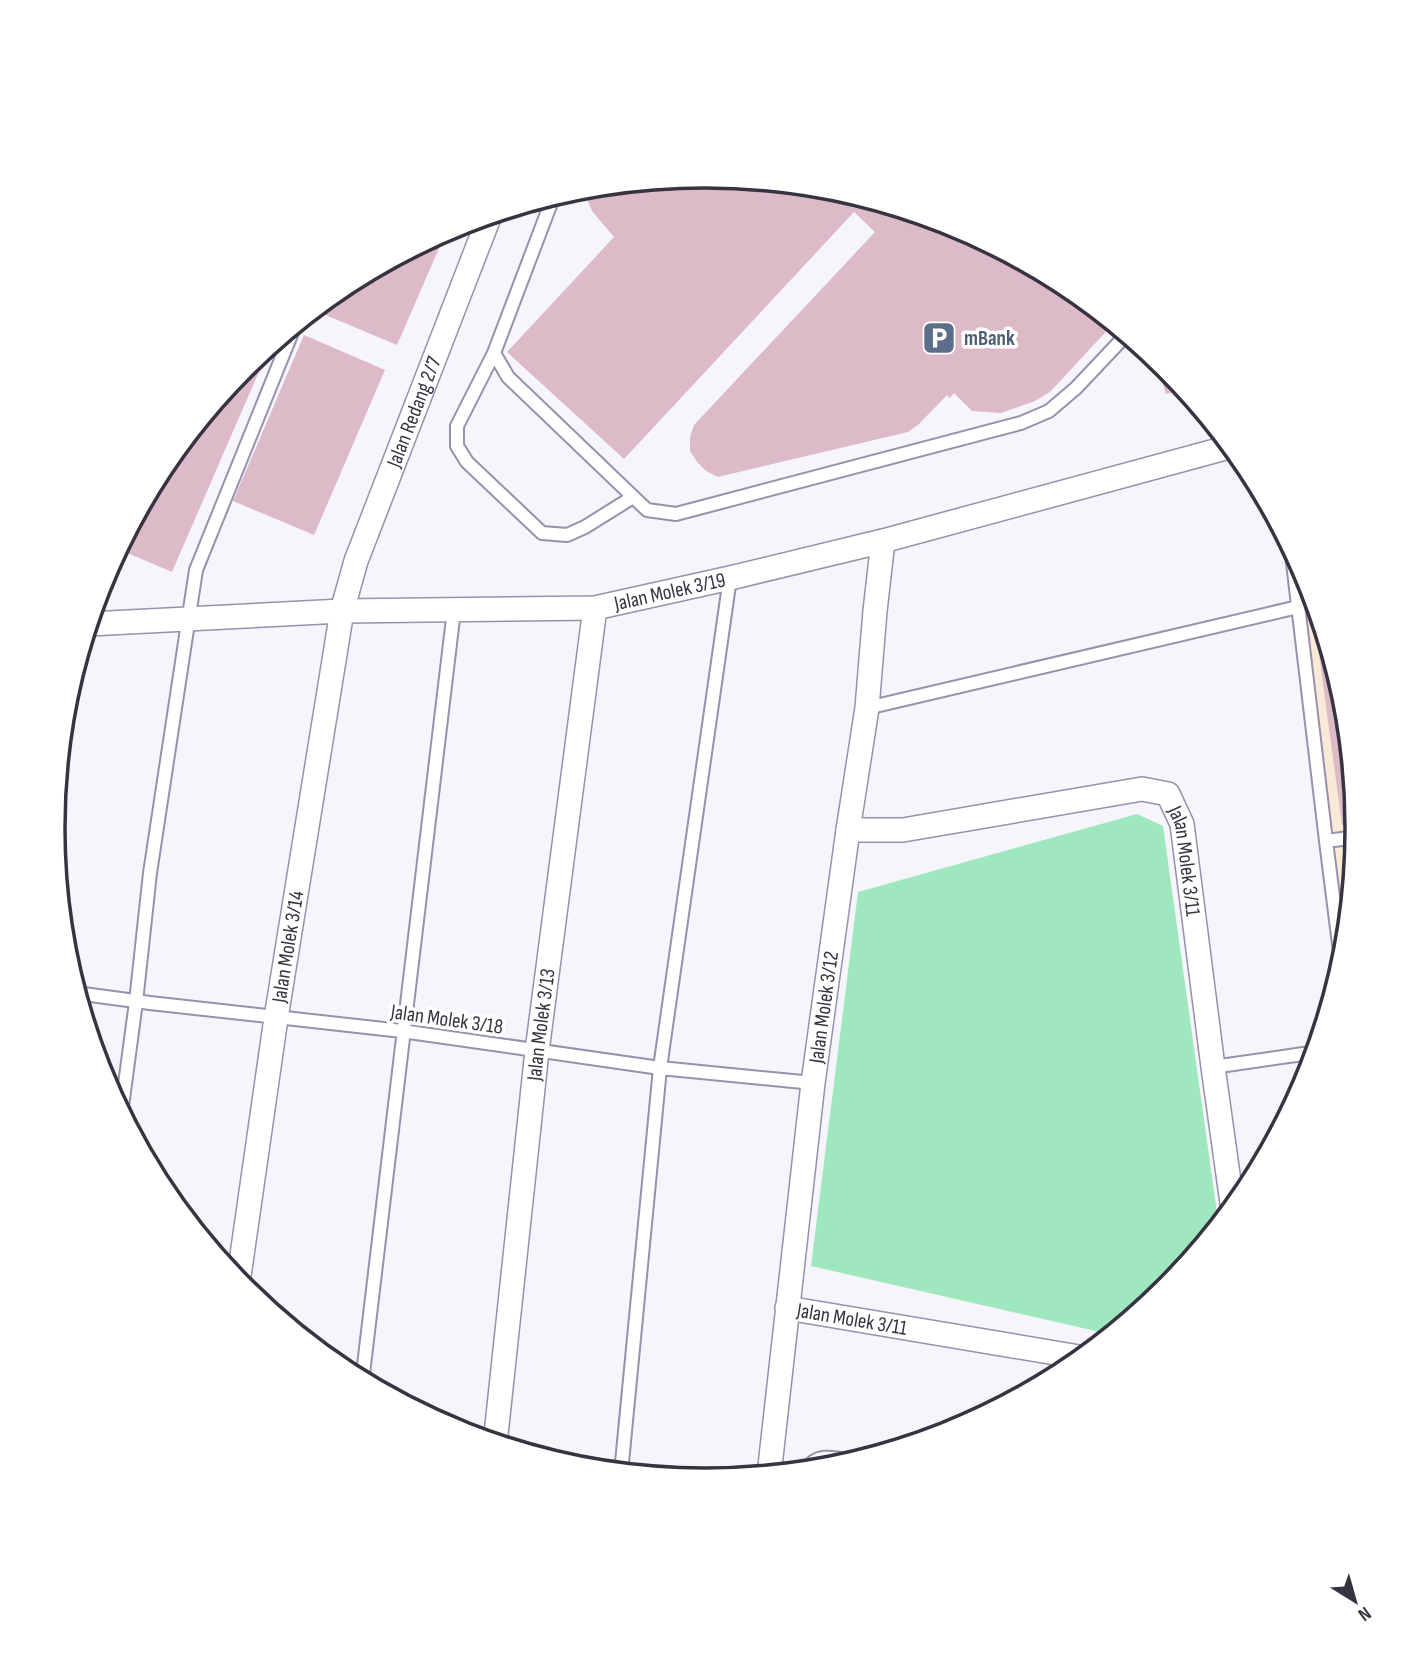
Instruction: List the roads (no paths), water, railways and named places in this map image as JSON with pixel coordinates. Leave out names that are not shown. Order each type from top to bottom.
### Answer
[{"type":"street","name":"Jalan Redang 2/7","points":[[342,611],[356,561],[485,228]]},
{"type":"street","name":"Jalan Molek 3/19","points":[[99,624],[342,611],[595,608],[883,541],[1222,449]]},
{"type":"street","name":"Jalan Molek 3/12","points":[[770,1466],[813,1083],[867,708],[883,541]]},
{"type":"street","name":"Jalan Molek 3/13","points":[[496,1434],[537,1051],[595,608]]},
{"type":"street","name":"Jalan Molek 3/14","points":[[240,1269],[276,1018],[342,611]]},
{"type":"street","name":"Jalan Molek 3/11","points":[[848,830],[904,830],[1142,789],[1168,794],[1182,824],[1231,1194]]},
{"type":"street","name":"Jalan Molek 3/11","points":[[787,1308],[1069,1355]]},
{"type":"lane","points":[[549,208],[494,353],[457,426],[457,446],[467,462],[542,533],[567,535],[633,497]]},
{"type":"lane","points":[[494,353],[508,377],[647,510],[676,514],[1021,423],[1049,411],[1076,388],[1121,341]]},
{"type":"lane","points":[[124,1095],[150,873],[196,570],[288,343]]},
{"type":"lane","points":[[622,1464],[660,1068],[730,578]]},
{"type":"lane","points":[[1295,579],[1338,933]]},
{"type":"lane","points":[[867,708],[1298,607]]},
{"type":"lane","points":[[363,1369],[454,610]]},
{"type":"lane","points":[[1326,841],[1346,839]]},
{"type":"lane","name":"Jalan Molek 3/18","points":[[87,995],[402,1031],[660,1068],[813,1083]]},
{"type":"lane","points":[[1213,1067],[1305,1054]]},
{"type":"place","name":"mBank","points":[[939,338]]}]
